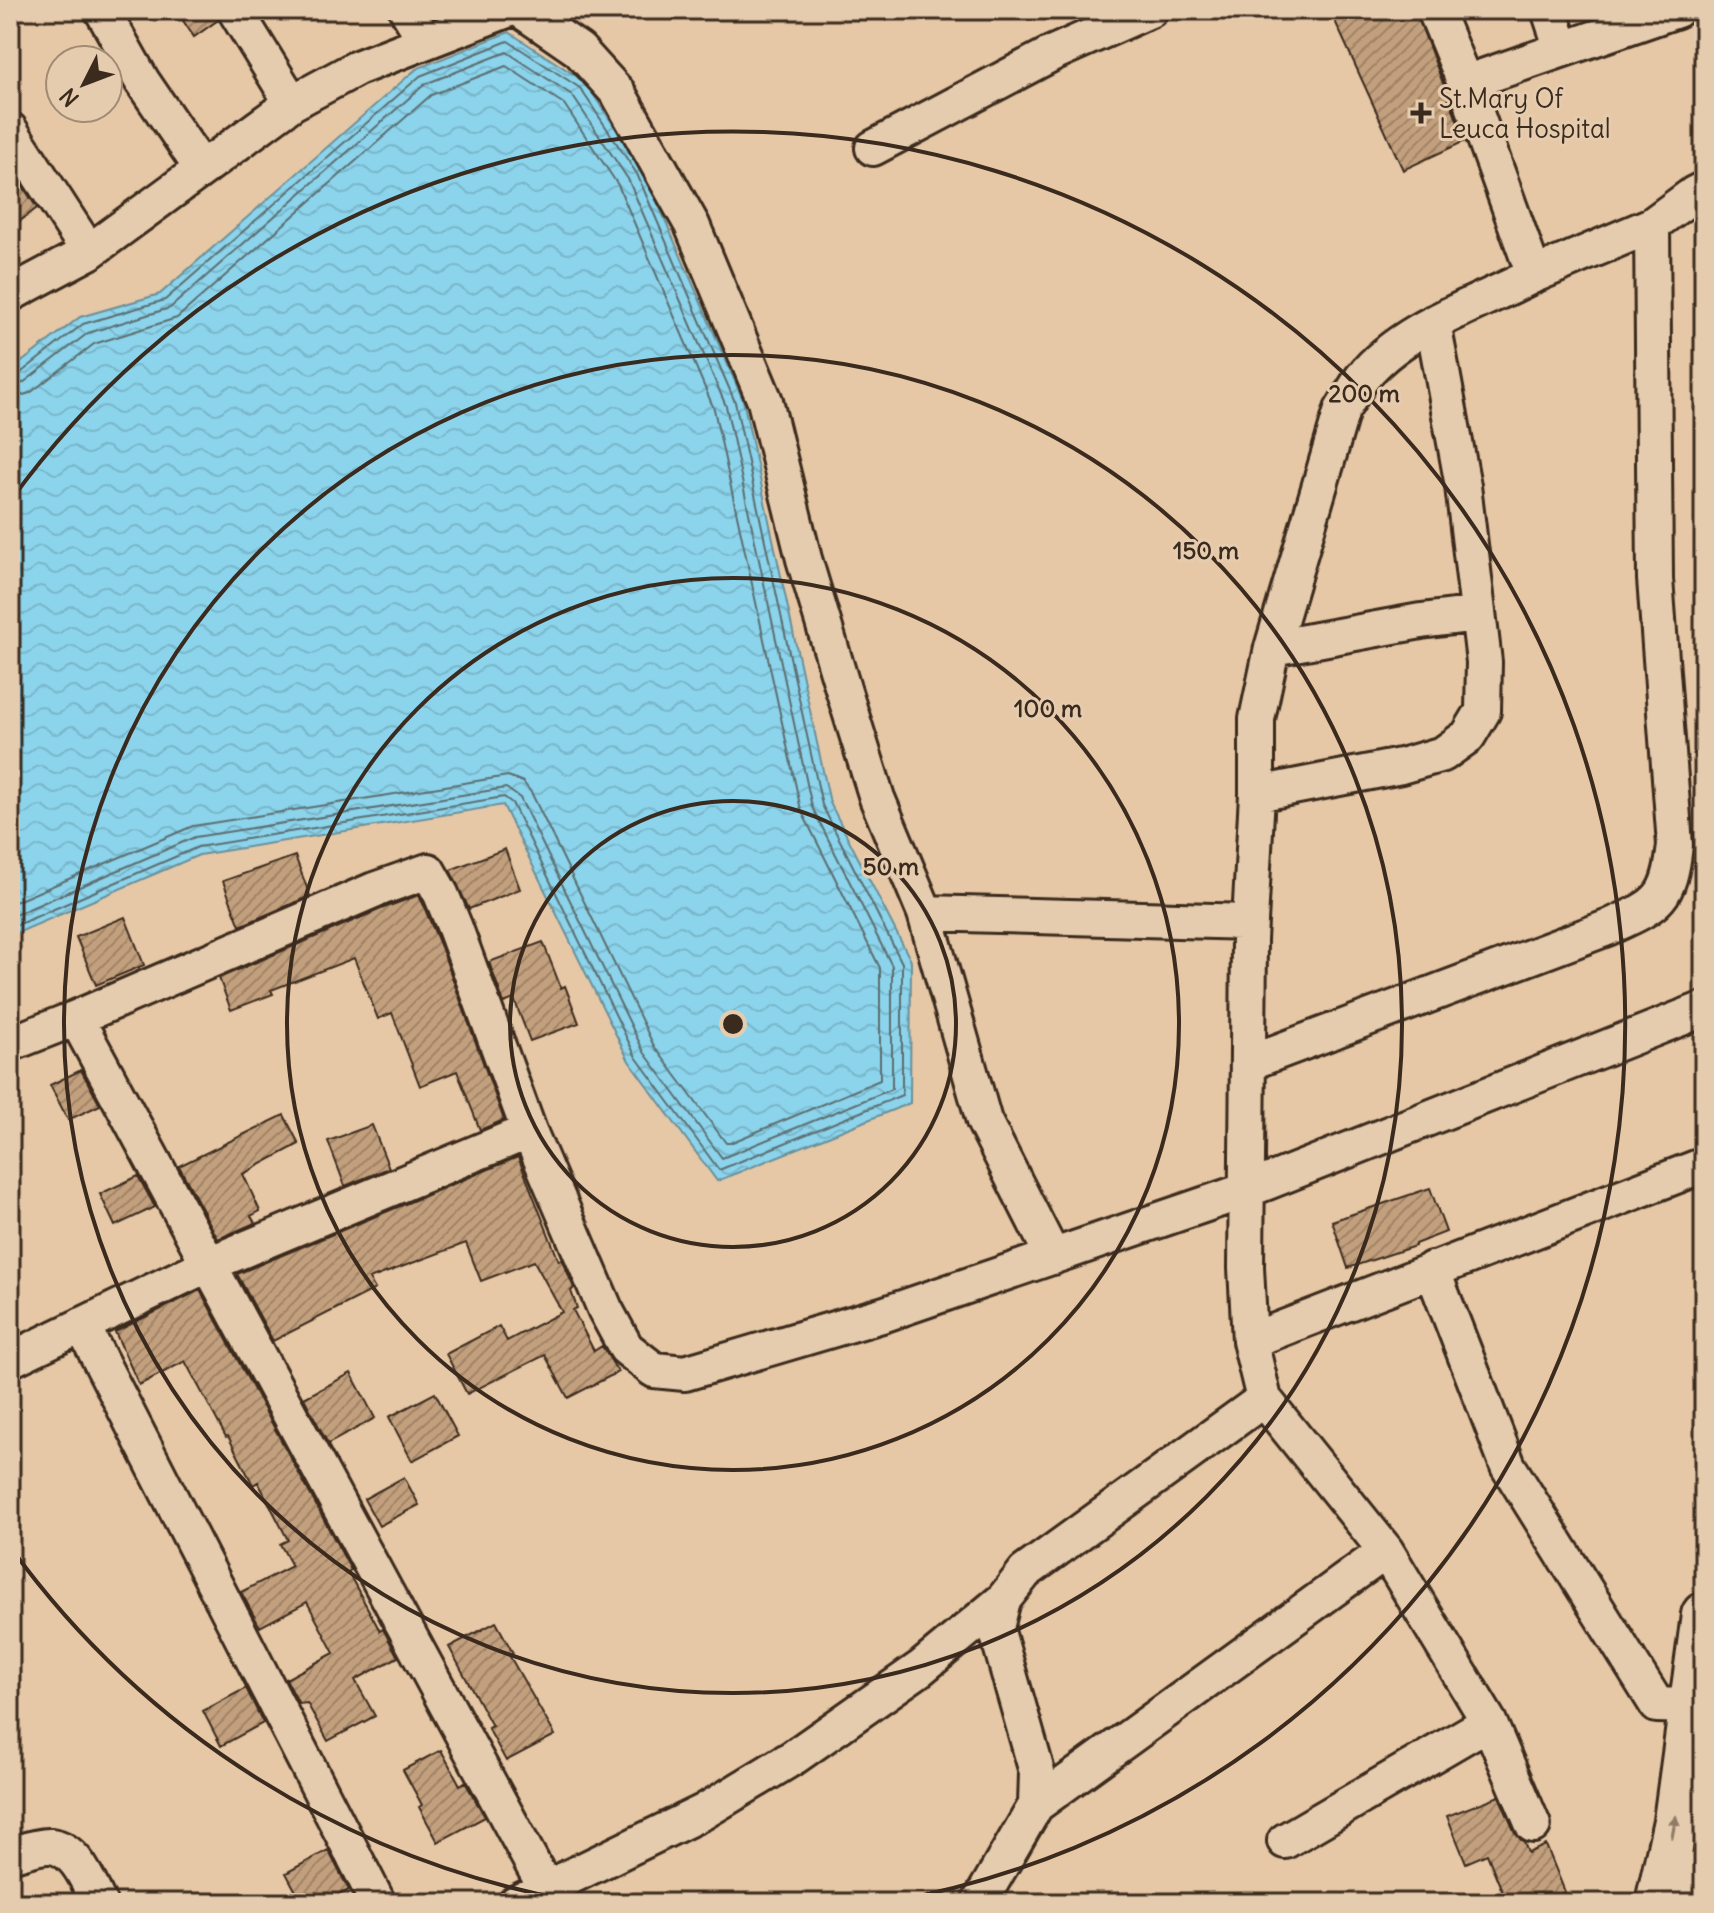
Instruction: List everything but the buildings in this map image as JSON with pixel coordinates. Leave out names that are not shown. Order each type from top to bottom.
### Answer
[{"type":"main road","points":[[1658,1903],[1676,1821],[1704,1615]]},
{"type":"main road","points":[[1701,1903],[1704,1872]]},
{"type":"street","points":[[102,10],[142,81],[202,169]]},
{"type":"street","points":[[235,10],[292,103]]},
{"type":"street","points":[[407,10],[425,40]]},
{"type":"street","points":[[10,294],[89,252],[292,103],[357,68],[507,10]]},
{"type":"street","points":[[521,10],[579,50],[618,93],[692,225],[765,401],[804,559],[863,753],[877,798],[925,913],[984,1121],[1053,1257]]},
{"type":"street","points":[[873,148],[1053,53],[1150,10]]},
{"type":"street","points":[[1435,10],[1465,83],[1534,275]]},
{"type":"street","points":[[1549,10],[1562,49]]},
{"type":"street","points":[[1465,83],[1677,10]]},
{"type":"street","points":[[10,130],[89,252]]},
{"type":"street","points":[[1533,1825],[1489,1722],[1386,1551],[1264,1399],[1250,1341],[1246,1268],[1250,922],[1257,794],[1257,719],[1272,648],[1342,410],[1363,377],[1386,354],[1433,323],[1534,275],[1652,225],[1704,189]]},
{"type":"street","points":[[1248,1063],[1607,928],[1640,913],[1662,898],[1672,874],[1675,845],[1655,579],[1652,225]]},
{"type":"street","points":[[1257,794],[1401,766],[1443,754],[1468,736],[1483,711],[1484,662],[1463,486],[1433,323]]},
{"type":"street","points":[[1272,648],[1478,614]]},
{"type":"street","points":[[10,1044],[374,890],[428,871],[455,928],[529,1131],[605,1309],[626,1348],[654,1370],[685,1373],[885,1314],[1247,1190],[1704,1009]]},
{"type":"street","points":[[925,913],[1250,922]]},
{"type":"street","points":[[76,1018],[209,1264],[531,1896],[703,1812],[794,1757],[921,1668],[1003,1600],[1025,1572],[1264,1399]]},
{"type":"street","points":[[10,1360],[209,1264],[529,1131]]},
{"type":"street","points":[[1250,1341],[1704,1165]]},
{"type":"street","points":[[1432,1269],[1508,1466],[1657,1705],[1690,1706]]},
{"type":"street","points":[[82,1325],[378,1903]]},
{"type":"street","points":[[979,1903],[1036,1805],[1386,1551]]},
{"type":"street","points":[[1003,1600],[996,1628],[1037,1772],[1036,1805]]},
{"type":"street","points":[[1285,1841],[1489,1722]]},
{"type":"street","points":[[13,1854],[51,1846],[69,1854],[83,1871],[99,1903]]},
{"type":"water","points":[[509,32],[585,82],[644,171],[743,400],[830,803],[911,961],[910,1103],[717,1181],[629,1061],[503,805],[199,855],[10,936],[10,371],[80,317],[160,294],[416,69]]},
{"type":"place","name":"St.Mary Of Leuca Hospital","points":[[1421,113]]}]
